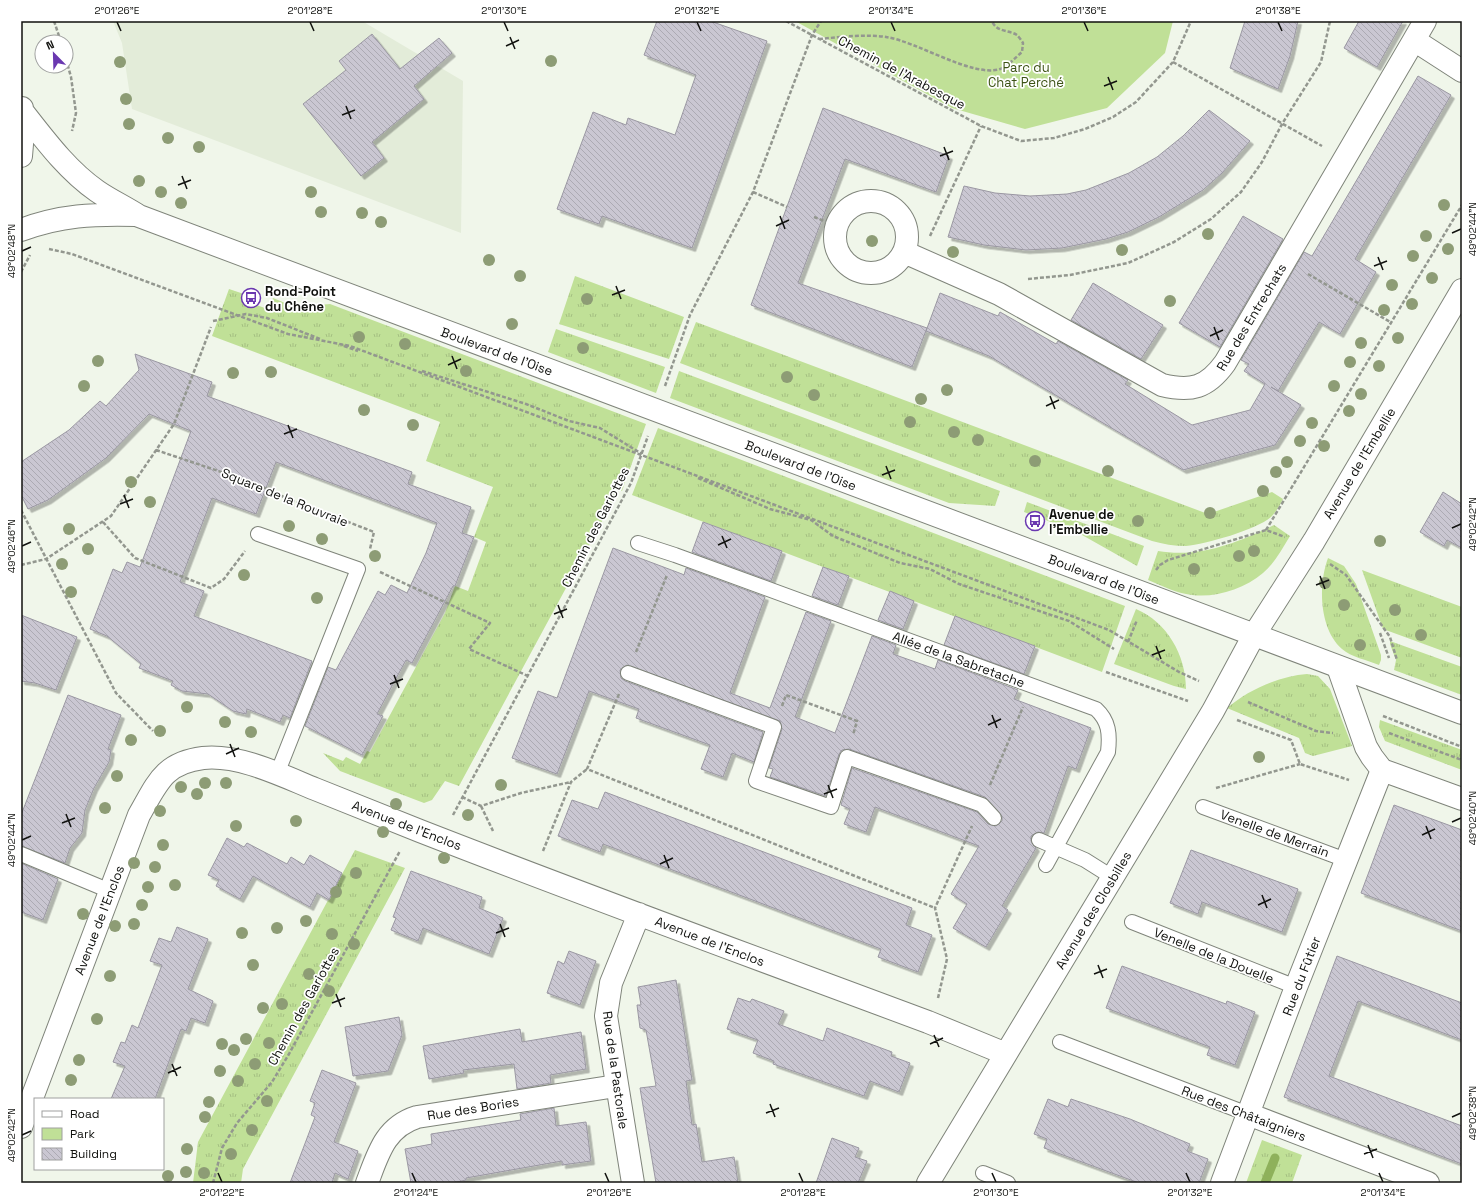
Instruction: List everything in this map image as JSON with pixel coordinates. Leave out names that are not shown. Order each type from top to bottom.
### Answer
[{"type":"street","name":"Rue des Entrechats","points":[[912,256],[999,294],[1162,385],[1187,388],[1200,385],[1215,377],[1225,363],[1425,21]]},
{"type":"street","points":[[1414,40],[1462,71]]},
{"type":"street","points":[[21,156],[22,104]]},
{"type":"street","name":"Boulevard de l'Oise","points":[[22,104],[47,142],[79,176],[97,191],[139,216],[1462,714]]},
{"type":"street","name":"Boulevard de l'Oise","points":[[21,230],[51,220],[92,214],[139,216]]},
{"type":"street","name":"Avenue de l'Embellie","points":[[1254,635],[1314,541],[1462,290]]},
{"type":"street","name":"Avenue des Closbilles","points":[[928,1183],[1213,711],[1254,635]]},
{"type":"street","points":[[1338,667],[1366,746],[1382,770],[1462,799]]},
{"type":"street","name":"Avenue de l'Enclos","points":[[21,1127],[139,815],[158,780],[173,767],[189,761],[218,758],[239,761],[277,774],[639,914],[935,1025],[1006,1054]]},
{"type":"street","name":"Rue du Fûtier","points":[[1222,1183],[1296,987],[1382,770]]},
{"type":"street","name":"Rue de la Pastorale","points":[[632,1183],[606,1016],[607,999],[611,983],[639,914]]},
{"type":"street","name":"Rue des Bories","points":[[367,1183],[386,1138],[405,1121],[417,1116],[616,1086]]},
{"type":"street","name":"Rue des Châtaigniers","points":[[1248,1114],[1428,1183]]},
{"type":"lane","points":[[258,534],[362,567],[277,774]]},
{"type":"lane","name":"Allée de la Sabretache","points":[[638,543],[675,555],[1096,709],[1103,716],[1108,725],[1110,740],[1108,752],[1046,865]]},
{"type":"lane","points":[[628,673],[774,727],[756,781],[830,807],[847,757],[982,805],[994,818]]},
{"type":"lane","name":"Venelle de Merrain","points":[[1203,806],[1346,860]]},
{"type":"lane","points":[[1039,840],[1085,860],[1112,877]]},
{"type":"lane","points":[[21,854],[110,891]]},
{"type":"lane","name":"Venelle de la Douelle","points":[[1132,922],[1296,987]]},
{"type":"lane","name":"Rue des Châtaigniers","points":[[1060,1042],[1248,1114]]},
{"type":"lane","points":[[984,1173],[1008,1183]]},
{"type":"path","points":[[54,21],[58,34]]},
{"type":"path","name":"Chemin de l'Arabesque","points":[[786,21],[981,126],[1021,141],[1054,138],[1085,130],[1113,116],[1136,102],[1173,62],[1191,21]]},
{"type":"path","points":[[787,207],[754,192],[812,35],[821,21]]},
{"type":"path","points":[[819,39],[869,36],[887,37],[906,42],[937,56],[981,70],[1000,69],[1022,52],[1023,43],[1017,35],[1004,31],[993,24],[992,21]]},
{"type":"path","points":[[999,294],[1023,280],[1070,275],[1128,263],[1150,254],[1193,232],[1211,219],[1241,192],[1262,162],[1282,124],[1321,62],[1330,21]]},
{"type":"path","points":[[1173,62],[1345,159]]},
{"type":"path","points":[[912,256],[981,126]]},
{"type":"path","name":"Chemin des Gariottes","points":[[452,817],[631,483],[690,315],[754,192]]},
{"type":"path","points":[[1266,530],[1462,205]]},
{"type":"path","points":[[814,217],[837,226]]},
{"type":"path","points":[[42,248],[72,254],[288,334],[331,342]]},
{"type":"path","points":[[1285,260],[1392,323]]},
{"type":"path","points":[[213,320],[246,314],[267,318],[331,342],[526,404],[569,421],[600,428],[641,454]]},
{"type":"path","points":[[21,565],[46,559],[111,516],[174,424],[211,327]]},
{"type":"path","points":[[386,359],[1109,630],[1179,672],[1277,714]]},
{"type":"path","name":"Square de la Rouvraie","points":[[156,450],[254,483],[284,497],[374,532],[362,567]]},
{"type":"path","points":[[667,464],[770,509],[811,520],[833,536],[900,563],[930,570],[959,584],[1069,621],[1114,649]]},
{"type":"path","points":[[21,510],[116,693],[153,731]]},
{"type":"path","points":[[103,522],[135,558],[211,588],[224,579],[258,534]]},
{"type":"path","points":[[481,806],[521,793],[571,782],[588,769],[675,555]]},
{"type":"path","points":[[362,567],[490,623],[469,649],[528,676]]},
{"type":"path","points":[[1380,633],[1389,656],[1388,664]]},
{"type":"path","points":[[1106,672],[1292,740],[1300,764]]},
{"type":"path","points":[[937,1002],[947,959],[935,908],[982,805],[1032,686]]},
{"type":"path","points":[[774,727],[786,695],[857,721],[847,757]]},
{"type":"path","points":[[1381,715],[1462,747]]},
{"type":"path","points":[[1209,790],[1300,764],[1350,781]]},
{"type":"path","points":[[588,769],[935,908]]},
{"type":"path","points":[[543,852],[571,782]]},
{"type":"path","points":[[462,797],[481,806],[494,833]]},
{"type":"path","name":"Chemin des Gariottes","points":[[213,1183],[222,1148],[237,1123],[272,1082],[289,1054],[401,849]]},
{"type":"shaded area","points":[[113,21],[362,21],[463,81],[461,233],[132,109],[122,43]]},
{"type":"green space","name":"Parc du Chat Perché","points":[[795,21],[1173,21],[1165,53],[1107,108],[1025,129],[952,108]]},
{"type":"green space","points":[[575,276],[684,317],[669,359],[559,324]]},
{"type":"green space","points":[[229,289],[244,294],[242,300],[268,309],[273,298],[295,307],[330,304],[646,424],[622,491],[619,490],[459,786],[445,781],[432,800],[424,803],[340,771],[323,753],[343,761],[346,757],[360,764],[367,751],[370,752],[445,613],[455,586],[468,591],[486,542],[474,537],[493,487],[426,461],[440,422],[212,336]]},
{"type":"green space","points":[[696,322],[1208,514],[1272,492],[1283,499],[1271,517],[1264,522],[1230,536],[1186,546],[1169,545],[1152,541],[680,363]]},
{"type":"green space","points":[[556,329],[665,367],[656,393],[548,352]]},
{"type":"green space","points":[[679,371],[1000,491],[995,506],[949,503],[670,398]]},
{"type":"green space","points":[[658,428],[1125,606],[1102,672],[632,495]]},
{"type":"green space","points":[[1027,502],[1144,546],[1137,566],[1075,531],[1024,512]]},
{"type":"green space","points":[[1274,525],[1290,536],[1271,565],[1255,579],[1239,588],[1220,594],[1201,596],[1175,591],[1148,580],[1158,551],[1174,553],[1203,551],[1246,538]]},
{"type":"green space","points":[[1328,558],[1344,566],[1356,584],[1381,655],[1379,665],[1346,652],[1334,640],[1329,630],[1325,619],[1322,593]]},
{"type":"green space","points":[[1362,570],[1462,607],[1462,658],[1383,629]]},
{"type":"green space","points":[[1136,609],[1157,622],[1173,641],[1183,664],[1186,689],[1114,664]]},
{"type":"green space","points":[[1390,641],[1462,667],[1462,695],[1394,670],[1396,660]]},
{"type":"green space","points":[[1307,674],[1318,676],[1330,689],[1352,746],[1313,756],[1305,753],[1299,738],[1227,708],[1244,695],[1264,685],[1296,675]]},
{"type":"green space","points":[[1380,720],[1462,750],[1462,770],[1385,741],[1379,727]]},
{"type":"green space","points":[[355,850],[405,868],[243,1169],[241,1183],[193,1183],[198,1142]]},
{"type":"green space","points":[[1262,1140],[1302,1155],[1292,1183],[1246,1183]]},
{"type":"building","points":[[657,21],[710,21],[767,41],[692,248],[602,216],[599,224],[557,209],[593,112],[626,125],[628,118],[675,135],[696,75],[644,55]]},
{"type":"building","points":[[1245,21],[1298,21],[1290,56],[1278,89],[1230,68]]},
{"type":"building","points":[[1359,21],[1403,21],[1377,67],[1344,48]]},
{"type":"building","points":[[372,34],[400,69],[439,38],[452,53],[414,86],[424,99],[372,142],[384,158],[361,176],[303,104],[346,70],[339,61]]},
{"type":"building","points":[[1418,76],[1451,95],[1355,259],[1376,272],[1340,334],[1319,322],[1278,391],[1271,387],[1301,405],[1275,445],[1183,470],[989,356],[926,331],[940,293],[998,316],[1000,312],[1056,344],[1058,341],[1128,380],[1125,384],[1192,425],[1250,410],[1265,384],[1244,371],[1249,364],[1241,360],[1304,252],[1312,256]]},
{"type":"building","points":[[823,108],[949,156],[936,192],[845,159],[798,283],[927,328],[912,367],[751,305]]},
{"type":"building","points":[[1209,110],[1250,141],[1222,173],[1203,190],[1159,217],[1128,232],[1106,239],[1062,248],[1026,250],[984,245],[948,237],[964,186],[995,193],[1030,196],[1067,194],[1086,190],[1129,173],[1157,157],[1183,136]]},
{"type":"building","points":[[1243,216],[1283,239],[1220,347],[1179,323]]},
{"type":"building","points":[[1093,283],[1163,325],[1141,359],[1071,320]]},
{"type":"building","points":[[135,354],[212,382],[207,396],[412,472],[408,484],[471,507],[462,533],[474,537],[455,586],[453,586],[412,663],[406,660],[377,714],[383,716],[362,755],[305,726],[328,667],[336,670],[378,591],[385,595],[391,585],[407,593],[426,553],[437,523],[276,462],[256,514],[212,498],[180,582],[204,591],[194,616],[312,661],[290,718],[283,715],[280,722],[247,709],[246,714],[233,711],[208,694],[182,691],[171,685],[173,681],[139,668],[141,664],[107,636],[90,629],[113,569],[122,573],[127,562],[140,567],[191,431],[149,414],[106,458],[48,500],[28,509],[21,495],[21,462],[69,430],[100,401],[106,406],[139,370]]},
{"type":"building","points":[[1443,492],[1462,504],[1462,548],[1447,540],[1444,546],[1420,532]]},
{"type":"building","points":[[703,522],[782,551],[771,581],[692,552]]},
{"type":"building","points":[[613,548],[684,575],[686,568],[765,597],[730,693],[770,708],[806,612],[831,621],[795,717],[835,733],[872,636],[896,645],[893,654],[935,669],[938,660],[1018,690],[1014,699],[1091,728],[1076,769],[1068,766],[1044,833],[1038,832],[1031,836],[1031,841],[1036,848],[1002,906],[1008,910],[986,947],[953,928],[967,904],[951,894],[979,846],[875,807],[866,832],[844,824],[850,809],[841,805],[852,768],[977,812],[988,824],[996,826],[1002,821],[1002,816],[985,797],[849,749],[842,750],[839,754],[826,796],[770,777],[773,769],[769,768],[782,729],[780,721],[627,665],[620,670],[621,678],[625,681],[763,732],[754,762],[732,753],[723,777],[701,769],[710,745],[636,718],[639,709],[589,691],[557,774],[512,758],[538,691],[557,698]]},
{"type":"building","points":[[823,567],[849,576],[838,605],[812,596]]},
{"type":"building","points":[[890,591],[914,601],[903,629],[878,620]]},
{"type":"building","points":[[21,615],[77,637],[56,690],[35,683],[21,681]]},
{"type":"building","points":[[955,616],[1035,646],[1024,674],[944,645]]},
{"type":"building","points":[[68,695],[121,715],[108,749],[111,750],[109,762],[94,788],[85,810],[82,833],[70,848],[65,863],[21,846],[21,815]]},
{"type":"building","points":[[605,792],[912,908],[906,925],[932,935],[918,972],[878,957],[881,949],[750,899],[603,844],[600,852],[558,836],[572,800],[598,809]]},
{"type":"building","points":[[1394,805],[1462,830],[1462,931],[1361,893]]},
{"type":"building","points":[[227,838],[244,847],[247,843],[287,864],[291,857],[304,865],[310,855],[342,873],[329,900],[317,893],[310,907],[253,876],[240,899],[216,886],[219,880],[208,875]]},
{"type":"building","points":[[1191,850],[1298,889],[1282,932],[1202,902],[1198,914],[1170,903]]},
{"type":"building","points":[[21,863],[58,879],[43,920],[21,912]]},
{"type":"building","points":[[411,871],[482,897],[479,908],[503,918],[489,954],[423,928],[418,941],[391,930],[396,918],[393,917]]},
{"type":"building","points":[[177,927],[208,939],[188,989],[213,1001],[205,1023],[191,1018],[186,1031],[181,1029],[155,1098],[111,1098],[125,1066],[113,1062],[121,1042],[125,1043],[132,1025],[138,1028],[162,965],[150,961],[159,938],[171,942]]},
{"type":"building","points":[[569,951],[596,961],[580,1005],[547,993],[558,961],[564,964]]},
{"type":"building","points":[[1337,956],[1462,1003],[1462,1040],[1358,1001],[1329,1076],[1462,1126],[1462,1164],[1284,1097]]},
{"type":"building","points":[[1122,966],[1226,1004],[1227,1001],[1255,1012],[1235,1065],[1207,1055],[1210,1047],[1106,1008]]},
{"type":"building","points":[[676,980],[692,1080],[686,1081],[692,1125],[696,1124],[702,1162],[734,1157],[738,1183],[656,1183],[640,1088],[656,1086],[646,1030],[640,1028],[637,1005],[641,1005],[638,987]]},
{"type":"building","points":[[738,998],[750,1002],[752,999],[784,1011],[778,1024],[823,1041],[827,1028],[892,1052],[891,1056],[910,1063],[899,1092],[870,1081],[864,1096],[773,1064],[774,1061],[753,1053],[758,1040],[727,1029]]},
{"type":"building","points":[[399,1017],[402,1035],[388,1071],[353,1076],[345,1027]]},
{"type":"building","points":[[520,1029],[522,1042],[581,1032],[586,1069],[550,1075],[551,1083],[517,1089],[514,1064],[463,1070],[464,1073],[429,1079],[423,1046]]},
{"type":"building","points":[[322,1070],[356,1083],[334,1142],[358,1151],[348,1179],[335,1173],[332,1183],[290,1183],[315,1117],[311,1115],[315,1103],[310,1101]]},
{"type":"building","points":[[1048,1099],[1068,1107],[1071,1099],[1130,1119],[1190,1144],[1187,1151],[1208,1159],[1199,1183],[1139,1183],[1044,1148],[1047,1139],[1034,1134]]},
{"type":"building","points":[[554,1108],[556,1126],[586,1122],[591,1161],[562,1165],[562,1161],[466,1178],[466,1180],[452,1183],[411,1183],[405,1149],[432,1144],[431,1134],[521,1120],[520,1114]]},
{"type":"building","points":[[832,1138],[859,1148],[855,1157],[867,1161],[858,1183],[816,1183]]},
{"type":"waterway","points":[[1265,1183],[1275,1158]]},
{"type":"place","name":"Rond-Point du Chêne","points":[[251,298]]},
{"type":"place","name":"Avenue de l'Embellie","points":[[1035,521]]}]
